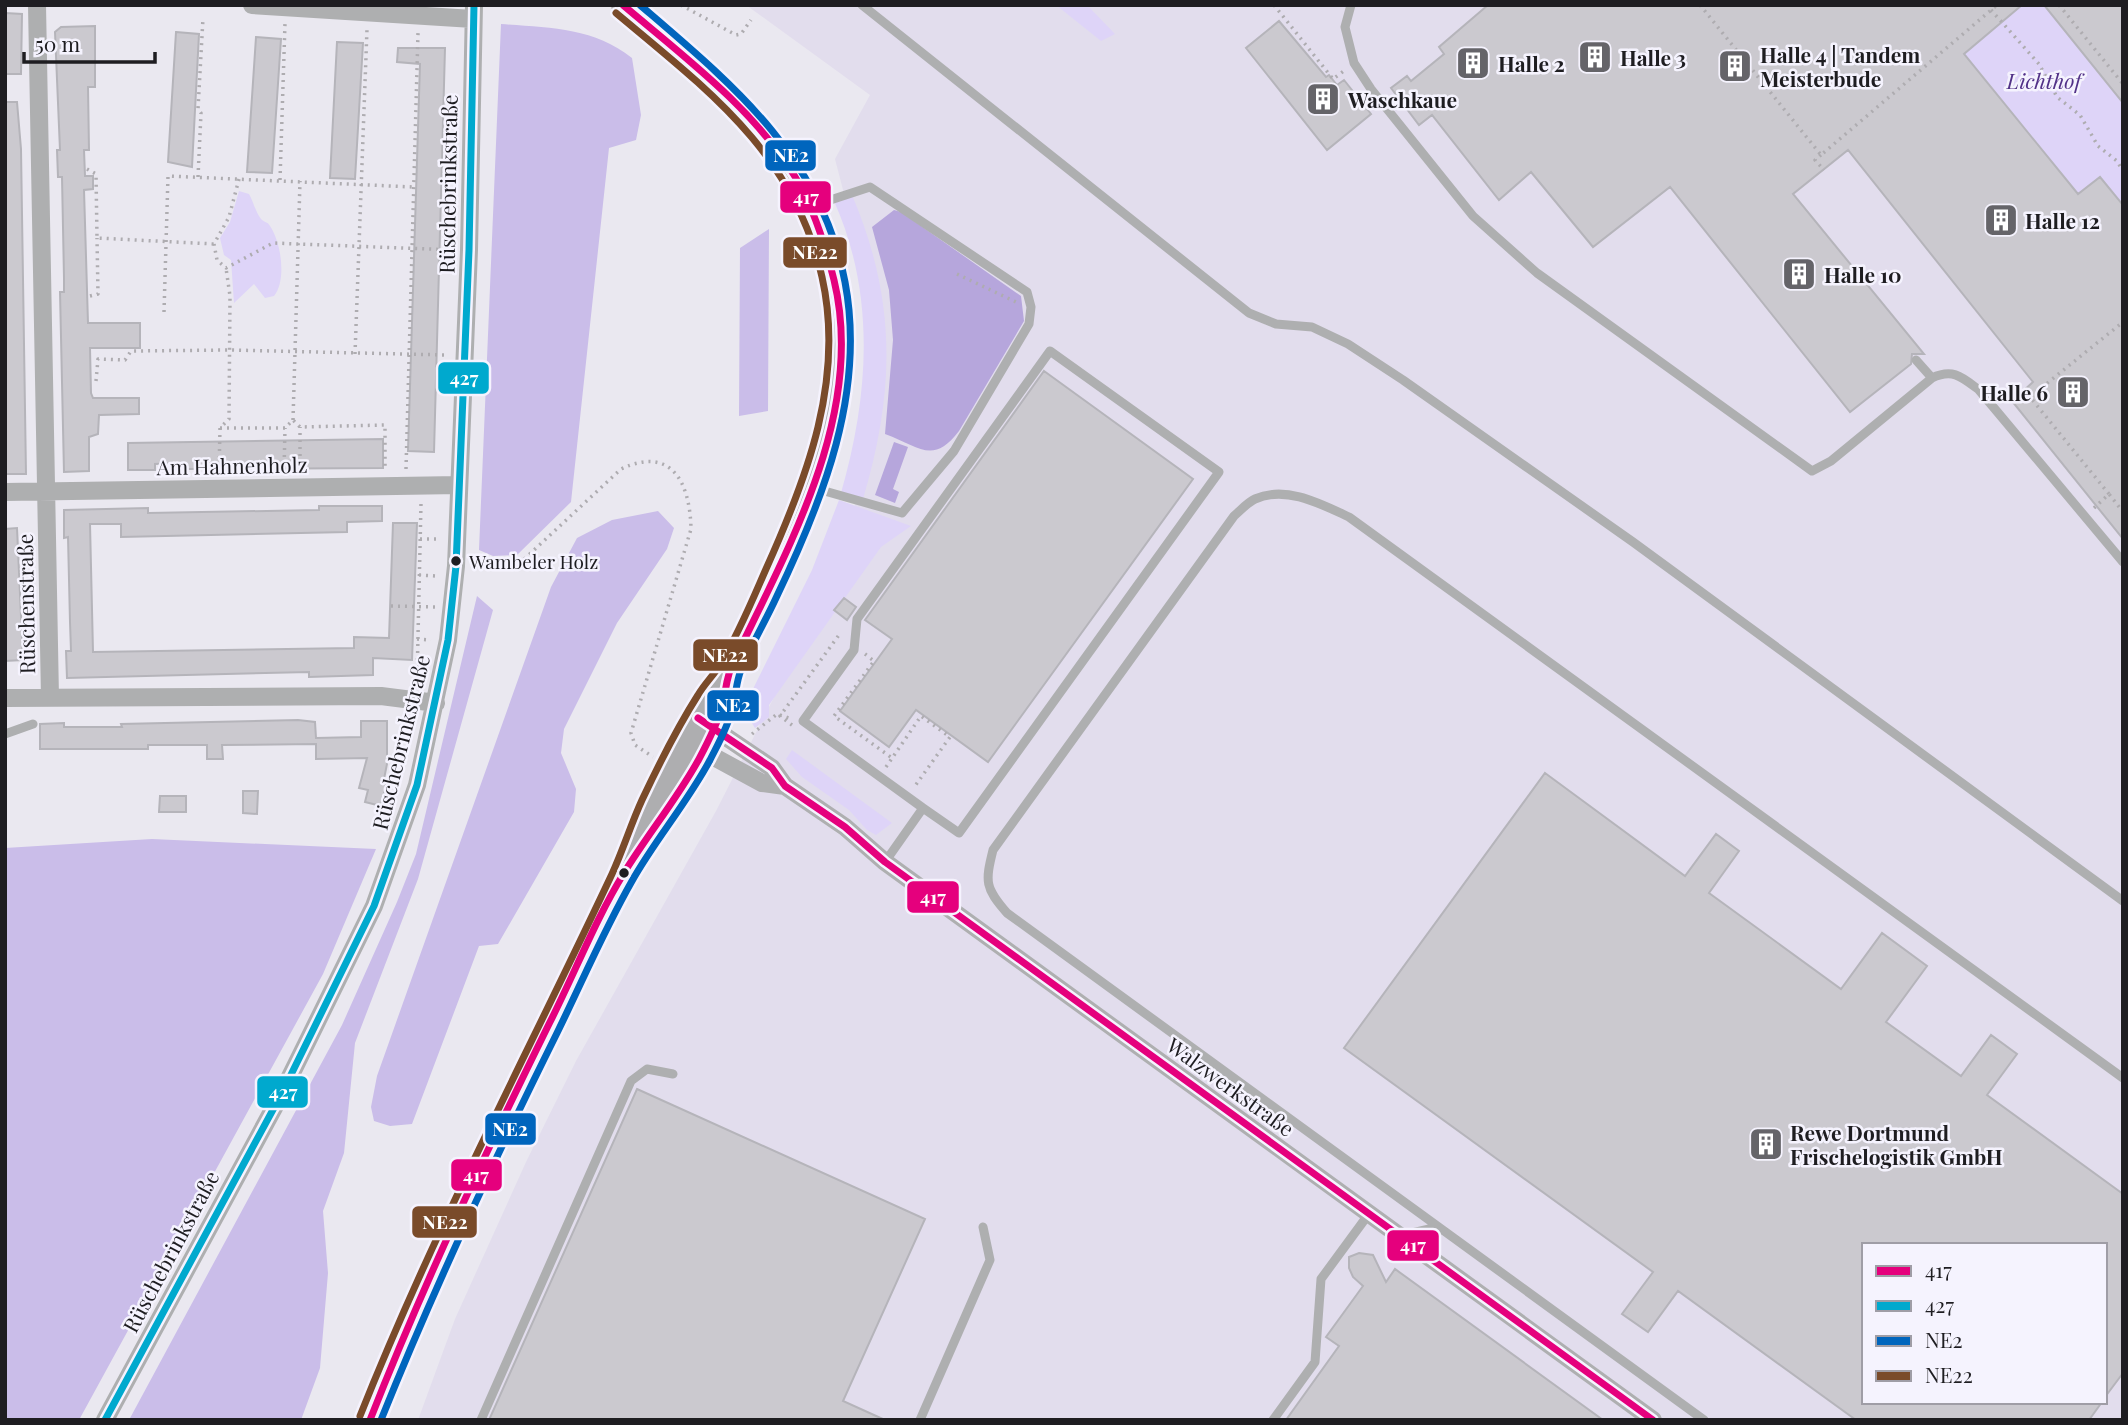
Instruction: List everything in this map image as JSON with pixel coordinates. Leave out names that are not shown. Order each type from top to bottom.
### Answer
[{"type":"street","name":"Rüschenstraße","points":[[37,5],[50,698]]},
{"type":"street","points":[[252,5],[474,12]]},
{"type":"street","points":[[370,1420],[428,1282],[491,1144],[624,873],[634,842],[694,746],[791,542],[825,449],[836,399],[842,332],[837,288],[810,206],[790,168],[745,113],[623,5]]},
{"type":"street","name":"Rüschebrinkstraße","points":[[105,1420],[282,1093],[374,906],[416,785],[436,703],[453,604],[469,250],[474,12]]},
{"type":"street","name":"Am Hahnenholz","points":[[5,492],[459,485]]},
{"type":"street","points":[[5,698],[381,696],[436,703]]},
{"type":"street","name":"Walzwerkstraße","points":[[706,722],[772,768],[785,786],[845,827],[886,862],[1653,1420]]},
{"type":"street","name":"Walzwerkstraße","points":[[694,746],[762,783],[785,786]]},
{"type":"lane","points":[[862,5],[1249,313],[1269,323],[1312,327],[1348,344],[1403,380],[1622,534],[2123,901]]},
{"type":"lane","points":[[1351,5],[1345,27],[1354,64],[1371,89],[1473,216],[1537,273],[1812,471],[1831,461],[1932,378],[1944,372],[1959,374],[1979,390],[2123,562]]},
{"type":"lane","points":[[810,206],[870,187],[1027,292],[1031,307],[1030,324],[954,450],[902,513],[811,487]]},
{"type":"lane","points":[[1050,351],[1219,472],[959,833],[803,721],[855,646],[857,619],[1050,351]]},
{"type":"lane","points":[[1916,360],[1932,378]]},
{"type":"lane","points":[[1704,1420],[1007,913],[989,893],[987,874],[993,850],[1234,516],[1255,499],[1280,494],[1312,500],[1349,517],[2123,1078]]},
{"type":"lane","points":[[5,734],[33,724]]},
{"type":"lane","points":[[886,862],[923,808]]},
{"type":"lane","points":[[481,1420],[631,1081],[648,1069],[673,1074]]},
{"type":"lane","points":[[1273,1420],[1314,1362],[1321,1279],[1368,1215]]},
{"type":"lane","points":[[920,1420],[990,1260],[984,1227]]},
{"type":"lane","points":[[1397,1236],[1438,1227]]},
{"type":"path","points":[[681,5],[736,34],[741,34],[751,20]]},
{"type":"path","points":[[1273,5],[1333,79],[1354,64]]},
{"type":"path","points":[[1700,5],[1821,155]]},
{"type":"path","points":[[1824,170],[1815,160],[1997,5]]},
{"type":"path","points":[[2059,5],[2123,84]]},
{"type":"path","points":[[1991,10],[2039,64],[2057,97],[2080,115],[2098,146],[2116,161],[2123,171]]},
{"type":"path","points":[[198,177],[201,113],[198,109],[203,18]]},
{"type":"path","points":[[280,180],[285,23]]},
{"type":"path","points":[[355,354],[367,27]]},
{"type":"path","points":[[405,475],[418,29]]},
{"type":"path","points":[[87,170],[96,174],[98,294],[90,296]]},
{"type":"path","points":[[164,312],[168,176],[414,187]]},
{"type":"path","points":[[219,477],[220,428],[229,419],[230,350],[226,268],[217,260],[214,244],[229,217],[239,179]]},
{"type":"path","points":[[284,476],[285,428],[293,420],[300,181]]},
{"type":"path","points":[[97,238],[214,244]]},
{"type":"path","points":[[226,268],[273,243],[456,250]]},
{"type":"path","points":[[957,274],[1005,298],[1031,307]]},
{"type":"path","points":[[2123,322],[2030,397],[2123,512]]},
{"type":"path","points":[[96,380],[97,359],[125,360],[131,351],[230,350],[453,355]]},
{"type":"path","points":[[293,420],[300,427],[300,476]]},
{"type":"path","points":[[300,427],[385,425],[385,475]]},
{"type":"path","points":[[220,428],[285,428]]},
{"type":"path","points":[[477,566],[519,564],[621,469],[641,460],[660,461],[675,472],[685,487],[691,508],[691,529],[631,733],[635,744],[653,757]]},
{"type":"path","points":[[416,681],[421,494]]},
{"type":"path","points":[[2096,506],[2109,494]]},
{"type":"path","points":[[420,539],[438,539]]},
{"type":"path","points":[[419,575],[436,576]]},
{"type":"path","points":[[391,606],[435,607]]},
{"type":"path","points":[[800,731],[780,716],[839,635],[874,661],[834,716],[892,758]]},
{"type":"path","points":[[417,639],[431,640]]},
{"type":"path","points":[[750,735],[777,714]]},
{"type":"path","points":[[879,776],[921,716],[950,737],[907,796]]},
{"type":"shaded area","points":[[746,5],[2123,5],[2123,1420],[418,1420],[455,1319],[526,1162],[576,1061],[716,811],[847,554],[867,427],[876,317],[835,159],[870,95]]},
{"type":"shaded area","points":[[501,24],[570,31],[602,40],[617,48],[632,58],[641,115],[636,140],[609,148],[571,502],[517,555],[493,556],[479,550]]},
{"type":"shaded area","points":[[894,210],[901,212],[1021,296],[1024,321],[959,431],[941,448],[933,450],[917,448],[885,434],[893,340],[889,290],[872,227]]},
{"type":"shaded area","points":[[769,229],[768,411],[739,416],[740,248]]},
{"type":"shaded area","points":[[894,442],[908,447],[893,489],[899,492],[895,503],[875,495]]},
{"type":"shaded area","points":[[658,511],[674,528],[667,549],[617,623],[564,729],[561,753],[576,789],[574,812],[498,944],[479,946],[412,1124],[390,1126],[374,1121],[371,1107],[377,1076],[551,587],[577,538],[612,520]]},
{"type":"shaded area","points":[[477,596],[493,610],[418,879],[355,1043],[344,1153],[323,1211],[328,1273],[320,1368],[301,1420],[129,1420],[342,1025],[397,902],[416,854]]},
{"type":"shaded area","points":[[152,839],[376,849],[323,974],[79,1420],[8,1420],[5,1418],[5,848]]},
{"type":"green space","points":[[1056,5],[1087,5],[1115,34],[1101,41]]},
{"type":"green space","name":"Lichthof","points":[[2022,5],[2044,5],[2123,103],[2123,252],[1964,54]]},
{"type":"green space","points":[[239,191],[249,194],[259,216],[269,224],[274,233],[280,251],[281,271],[274,296],[265,298],[254,284],[234,303],[231,260],[224,255],[220,238],[230,222]]},
{"type":"green space","points":[[852,195],[867,234],[877,272],[884,309],[886,346],[881,421],[863,499],[841,493],[858,419],[864,346],[857,272],[848,237],[834,201]]},
{"type":"green space","points":[[839,500],[911,526],[881,547],[769,705],[769,717],[755,728],[746,714],[750,695],[812,570]]},
{"type":"green space","points":[[792,750],[892,823],[876,835],[867,830],[849,810],[802,777],[786,759]]},
{"type":"building","points":[[1488,5],[2022,5],[1964,54],[2078,194],[2100,177],[2123,205],[2123,539],[2012,401],[2033,382],[1848,150],[1793,194],[1924,354],[1912,354],[1911,364],[1850,412],[1670,187],[1593,247],[1531,172],[1499,200],[1432,115],[1419,125],[1391,88],[1407,76],[1411,81],[1444,54],[1439,47]]},
{"type":"building","points":[[2044,5],[2123,5],[2123,103]]},
{"type":"building","points":[[5,13],[22,14],[21,74],[5,74]]},
{"type":"building","name":"Waschkaue","points":[[1279,21],[1326,77],[1329,75],[1337,85],[1344,80],[1371,114],[1327,150],[1246,48]]},
{"type":"building","points":[[95,26],[95,87],[88,87],[89,150],[84,150],[85,176],[93,176],[93,189],[84,190],[88,323],[140,323],[140,348],[90,348],[91,393],[93,398],[139,398],[139,414],[99,415],[98,434],[89,437],[89,471],[64,472],[60,292],[64,292],[62,177],[58,177],[57,150],[60,150],[55,32],[61,27]]},
{"type":"building","points":[[176,32],[199,34],[192,167],[168,162]]},
{"type":"building","points":[[256,37],[281,39],[272,173],[247,172]]},
{"type":"building","points":[[337,42],[363,43],[355,179],[330,178]]},
{"type":"building","points":[[398,48],[445,48],[434,452],[408,451],[420,64],[397,62]]},
{"type":"building","points":[[5,102],[17,102],[21,149],[26,474],[5,474]]},
{"type":"building","points":[[1044,371],[1193,479],[988,762],[916,710],[889,747],[840,711],[892,639],[865,620]]},
{"type":"building","points":[[383,439],[383,468],[182,469],[181,463],[155,464],[155,470],[128,470],[128,443]]},
{"type":"building","points":[[319,506],[382,506],[382,521],[347,522],[347,532],[121,537],[121,524],[90,524],[93,652],[354,648],[354,637],[389,638],[393,523],[417,523],[412,660],[373,658],[373,675],[309,677],[309,672],[67,678],[66,651],[71,651],[68,537],[64,538],[64,510],[148,508],[148,513],[319,510]]},
{"type":"building","points":[[17,528],[23,660],[5,661],[5,529]]},
{"type":"building","points":[[844,598],[856,607],[847,620],[834,610]]},
{"type":"building","points":[[298,720],[315,722],[316,738],[361,737],[361,721],[387,721],[387,764],[384,779],[387,780],[381,806],[365,802],[368,790],[359,788],[367,758],[316,759],[316,744],[222,745],[223,759],[207,759],[207,745],[148,745],[148,749],[40,749],[40,724],[64,723],[64,727],[122,727],[121,724]]},
{"type":"building","name":"Rewe Dortmund Frischelogistik GmbH","points":[[1545,773],[1685,876],[1716,834],[1739,851],[1709,893],[1841,989],[1882,933],[1927,966],[1886,1022],[1961,1076],[1991,1035],[2017,1054],[1987,1095],[2123,1194],[2123,1373],[2107,1394],[2107,1243],[1862,1243],[1862,1404],[2101,1404],[2089,1420],[1856,1420],[1678,1291],[1648,1332],[1622,1314],[1653,1272],[1344,1048]]},
{"type":"building","points":[[243,791],[258,791],[257,814],[243,813]]},
{"type":"building","points":[[160,796],[186,796],[186,812],[159,812]]},
{"type":"building","points":[[637,1089],[925,1219],[843,1401],[885,1420],[489,1420]]},
{"type":"building","points":[[1359,1253],[1373,1255],[1386,1282],[1395,1269],[1603,1420],[1286,1420],[1339,1346],[1326,1337],[1363,1286],[1353,1277],[1349,1268],[1349,1257]]},
{"type":"transit line","name":"427","points":[[105,1420],[282,1093],[374,906],[417,785],[448,640],[456,566],[469,250],[474,5]]},
{"type":"transit line","name":"417","points":[[370,1420],[455,1220],[613,891],[690,774],[718,720],[731,666],[777,572],[817,477],[831,428],[840,379],[841,330],[834,280],[818,226],[794,175],[777,150],[737,105],[623,5]]},
{"type":"transit line","name":"NE2","points":[[381,1420],[465,1225],[612,918],[641,866],[701,776],[722,735],[730,716],[741,670],[810,523],[836,444],[845,404],[850,364],[850,323],[845,282],[833,237],[816,197],[794,160],[739,94],[640,5]]},
{"type":"transit line","name":"NE22","points":[[360,1416],[419,1278],[612,874],[648,787],[668,746],[701,691],[719,667],[745,617],[808,464],[825,390],[829,353],[828,315],[822,277],[809,233],[791,195],[769,160],[743,128],[683,69],[616,13]]},
{"type":"transit line","name":"417","points":[[698,718],[772,768],[785,786],[845,827],[885,862],[1653,1420]]},
{"type":"place","name":"Halle 3","points":[[1595,57]]},
{"type":"place","name":"Halle 2","points":[[1473,63]]},
{"type":"place","name":"Halle 4 | Tandem Meisterbude","points":[[1735,66]]},
{"type":"place","name":"Waschkaue","points":[[1323,99]]},
{"type":"place","name":"Halle 12","points":[[2001,220]]},
{"type":"place","name":"Halle 10","points":[[1799,274]]},
{"type":"place","name":"Halle 6","points":[[2073,392]]},
{"type":"place","name":"Wambeler Holz","points":[[456,561]]},
{"type":"place","name":"Rewe Dortmund Frischelogistik GmbH","points":[[1766,1144]]}]
